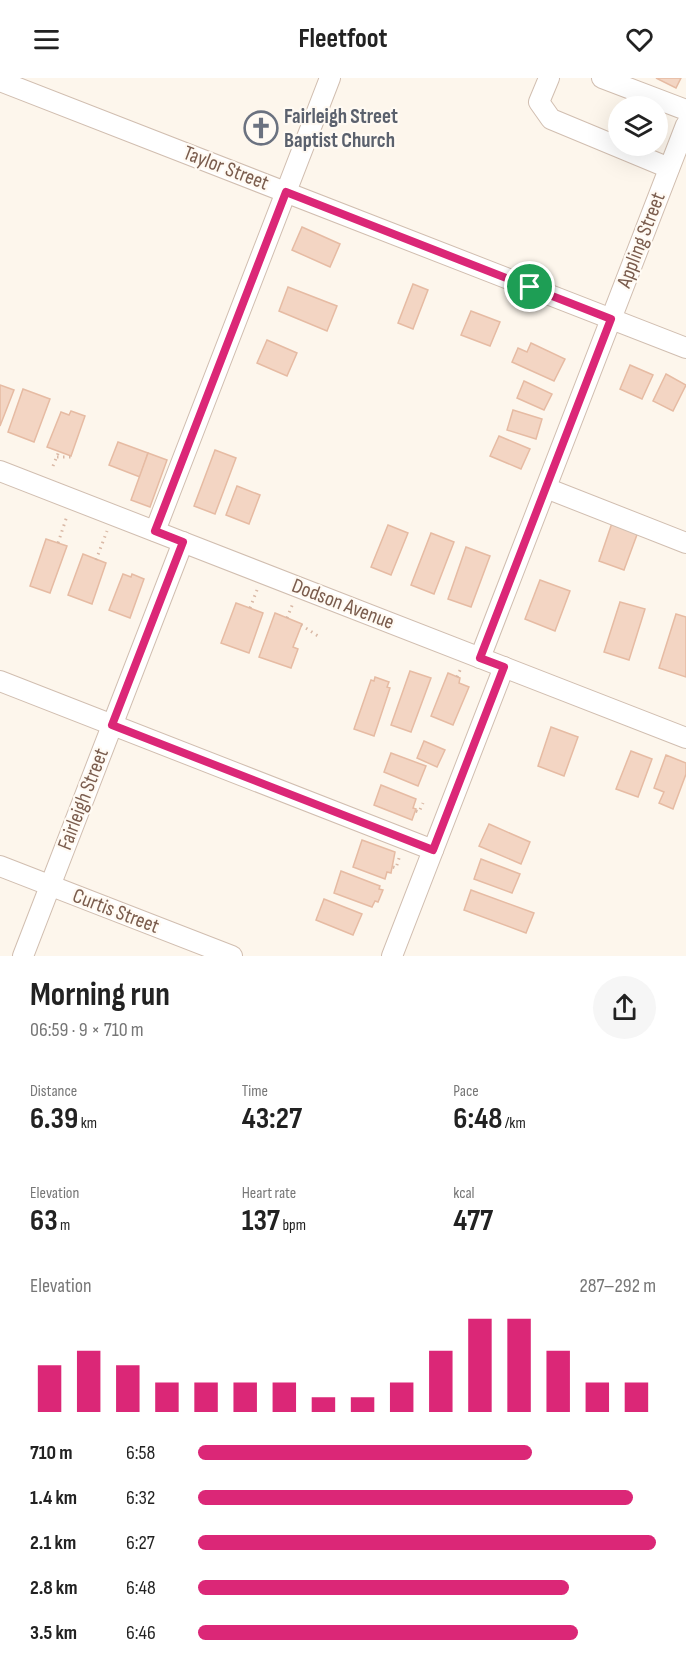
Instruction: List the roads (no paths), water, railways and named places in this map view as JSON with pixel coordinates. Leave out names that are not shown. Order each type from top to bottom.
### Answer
[{"type":"street","points":[[155,531],[330,78]]},
{"type":"street","points":[[549,78],[539,102],[551,119],[676,162]]},
{"type":"street","points":[[602,78],[686,110]]},
{"type":"street","name":"Taylor Street","points":[[0,81],[686,348]]},
{"type":"street","name":"Appling Street","points":[[480,658],[611,319],[676,162],[686,124]]},
{"type":"street","name":"Dodson Avenue","points":[[0,471],[686,738]]},
{"type":"street","points":[[546,488],[686,543]]},
{"type":"street","name":"Fairleigh Street","points":[[23,956],[183,542]]},
{"type":"street","points":[[392,956],[504,667]]},
{"type":"street","points":[[0,681],[433,850]]},
{"type":"street","name":"Curtis Street","points":[[0,866],[232,956]]},
{"type":"place","name":"Fairleigh Street Baptist Church","points":[[261,128]]}]
